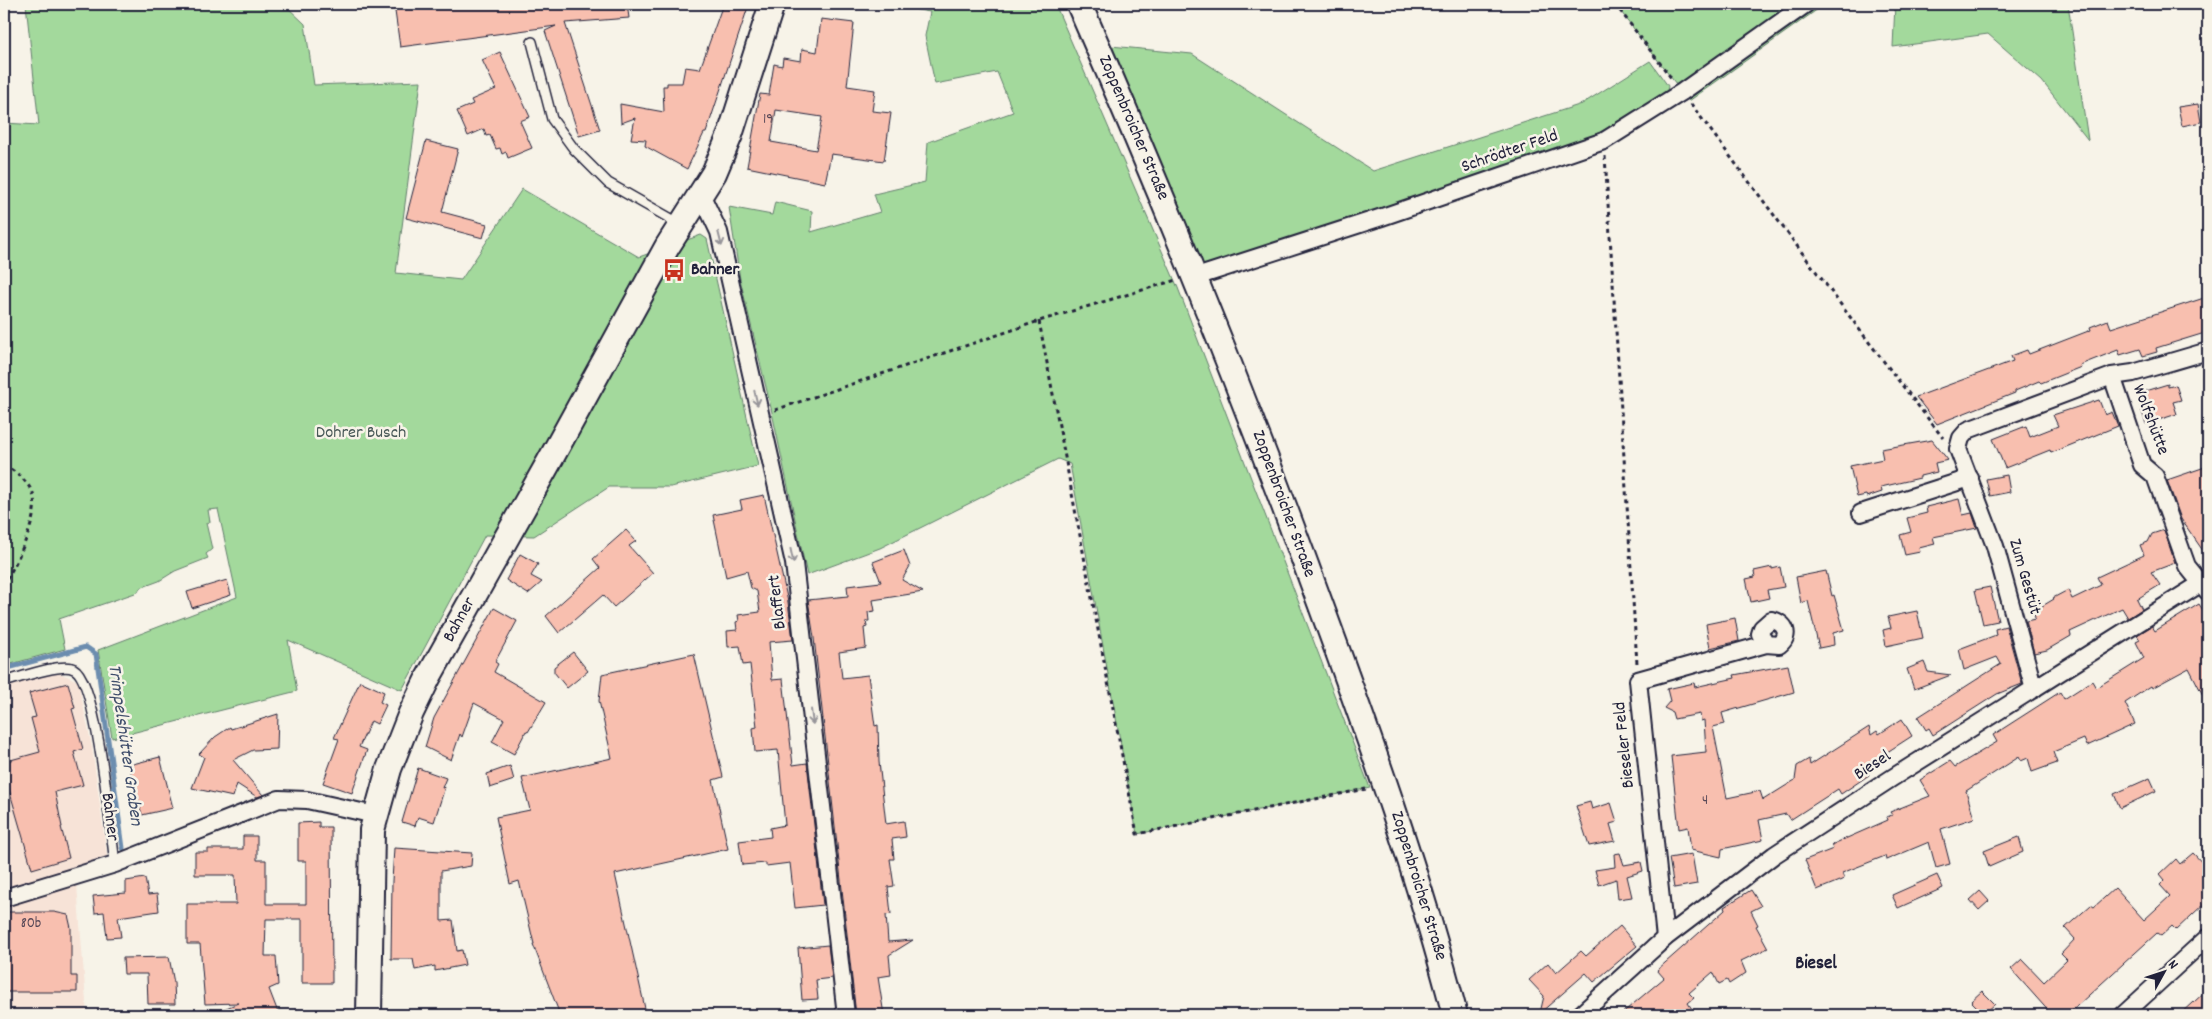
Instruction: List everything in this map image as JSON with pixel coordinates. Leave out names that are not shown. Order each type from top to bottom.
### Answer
[{"type":"street","name":"Bahner","points":[[369,1015],[369,904],[372,830],[389,769],[411,713],[428,678],[681,224],[723,155],[772,4]]},
{"type":"street","name":"Zoppenbroicher Straße","points":[[1079,4],[1196,277],[1269,464],[1386,784],[1442,964],[1455,1015]]},
{"type":"street","name":"Schrödter Feld","points":[[1196,277],[1604,142],[1682,92],[1806,4]]},
{"type":"street","name":"Blaffert","points":[[701,194],[719,232],[794,563],[846,1015]]},
{"type":"street","name":"Wolfshütte","points":[[1958,449],[1961,438],[1968,430],[2112,376],[2133,373],[2208,351]]},
{"type":"street","name":"Wolfshütte","points":[[2112,376],[2142,465],[2155,476],[2187,566],[2206,585]]},
{"type":"street","name":"Zum Gestüt","points":[[1958,449],[1995,546],[2034,689]]},
{"type":"street","points":[[1862,513],[1970,478]]},
{"type":"street","name":"Biesel","points":[[1580,1015],[1665,938],[1774,855],[2034,689],[2206,585]]},
{"type":"street","name":"Bieseler Feld","points":[[1665,938],[1638,680],[1766,644]]},
{"type":"street","name":"Bahner","points":[[4,898],[115,864],[279,799],[307,800],[375,815]]},
{"type":"street","points":[[2123,1015],[2208,937]]},
{"type":"lane","points":[[532,42],[552,119],[574,149],[608,183],[681,224]]},
{"type":"lane","name":"Bahner","points":[[4,682],[63,667],[74,668],[83,678],[89,693],[95,722],[115,864]]},
{"type":"path","points":[[1615,4],[1879,356],[1948,443],[1958,449]]},
{"type":"path","points":[[1604,142],[1638,680]]},
{"type":"path","points":[[760,416],[1039,321],[1180,279],[1196,277]]},
{"type":"path","points":[[1039,321],[1137,834],[1386,784]]},
{"type":"path","points":[[4,464],[25,479],[34,496],[32,517],[25,543],[4,584]]},
{"type":"shaded area","points":[[57,672],[78,681],[92,747],[109,871],[77,885],[87,1015],[4,1015],[4,687]]},
{"type":"green space","name":"Dohrer Busch","points":[[26,4],[284,4],[305,24],[314,85],[421,81],[396,273],[461,280],[522,189],[639,257],[701,235],[707,239],[758,466],[671,487],[609,487],[534,536],[485,535],[402,690],[288,640],[297,691],[112,738],[98,650],[237,597],[218,509],[208,510],[210,522],[206,523],[212,549],[206,554],[208,558],[140,588],[138,592],[59,619],[65,649],[4,666],[4,123],[39,125]]},
{"type":"green space","points":[[884,4],[1055,4],[1178,288],[1370,788],[1137,834],[1070,464],[1058,459],[880,548],[807,575],[771,408],[740,279],[729,207],[772,215],[775,202],[812,211],[811,232],[880,212],[874,194],[925,182],[928,142],[1013,112],[997,72],[935,84],[925,36],[930,12]]},
{"type":"green space","points":[[1615,4],[1825,4],[1689,101]]},
{"type":"green space","points":[[1895,4],[2068,4],[2088,140],[2042,81],[1988,34],[1893,47]]},
{"type":"green space","points":[[1111,46],[1192,54],[1373,171],[1582,104],[1650,61],[1668,86],[1667,91],[1621,122],[1583,140],[1206,273]]},
{"type":"building","points":[[394,4],[627,4],[629,18],[565,23],[600,130],[579,136],[545,31],[556,26],[400,47]]},
{"type":"building","points":[[723,4],[749,4],[706,133],[704,133],[687,169],[645,146],[646,140],[631,139],[635,118],[621,123],[620,104],[664,112],[663,86],[667,86],[667,83],[682,83],[685,67],[700,69]]},
{"type":"building","points":[[821,19],[854,23],[847,86],[875,90],[872,111],[891,113],[884,161],[831,154],[825,183],[747,167],[760,94],[769,95],[774,64],[782,66],[783,58],[801,61],[802,49],[817,52]],"holes":[[[776,110],[822,117],[816,150],[771,142]]]},
{"type":"building","points":[[500,52],[530,117],[520,121],[532,148],[508,158],[506,152],[502,154],[500,148],[496,149],[490,135],[486,136],[484,129],[468,136],[457,111],[473,104],[471,100],[496,89],[482,60]]},
{"type":"building","points":[[2198,104],[2201,122],[2182,126],[2178,107]]},
{"type":"building","points":[[426,141],[458,149],[442,212],[487,224],[483,238],[406,218]]},
{"type":"building","points":[[2204,298],[2208,310],[2208,332],[2156,348],[2157,352],[2143,356],[2140,349],[2120,355],[2118,350],[2080,365],[2081,367],[2041,383],[2039,381],[2015,391],[2015,393],[1937,424],[1916,397],[2013,361],[2011,356],[2027,350],[2029,354],[2091,330],[2090,327],[2108,320],[2111,328]]},
{"type":"building","points":[[2168,384],[2168,387],[2176,385],[2181,400],[2173,402],[2177,414],[2146,424],[2139,402],[2147,399],[2145,391]]},
{"type":"building","points":[[2099,400],[2105,415],[2112,412],[2118,426],[2051,453],[2050,450],[2005,468],[1993,439],[2026,426],[2030,437],[2058,426],[2053,415]]},
{"type":"building","points":[[1932,440],[1948,460],[1935,463],[1937,472],[1881,487],[1882,492],[1867,497],[1866,495],[1857,497],[1850,466],[1883,459],[1881,449]]},
{"type":"building","points":[[2208,466],[2208,558],[2181,519],[2167,480]]},
{"type":"building","points":[[2007,475],[2010,492],[1990,496],[1986,479]]},
{"type":"building","points":[[764,495],[788,602],[793,640],[769,642],[772,680],[783,679],[793,765],[807,763],[823,905],[795,908],[790,863],[766,866],[766,863],[742,865],[739,841],[771,837],[770,828],[785,825],[778,750],[755,752],[753,728],[757,727],[750,664],[743,665],[740,646],[728,647],[727,631],[737,630],[736,622],[739,621],[738,615],[760,612],[757,591],[751,588],[747,571],[726,577],[713,515],[742,509],[740,500]]},
{"type":"building","points":[[1959,499],[1963,515],[1972,513],[1977,528],[1933,537],[1935,544],[1919,548],[1920,552],[1905,555],[1900,535],[1911,532],[1907,518],[1927,513],[1926,507]]},
{"type":"building","points":[[626,530],[636,541],[629,546],[653,573],[614,607],[603,595],[559,633],[546,616],[600,568],[593,559]]},
{"type":"building","points":[[2164,530],[2175,563],[2151,572],[2160,585],[2137,599],[2142,609],[2128,618],[2122,608],[2070,632],[2071,636],[2047,650],[2034,653],[2026,621],[2035,619],[2034,611],[2068,590],[2072,599],[2101,585],[2097,577],[2144,555],[2140,545],[2148,542],[2152,534]]},
{"type":"building","points":[[904,550],[910,566],[902,580],[923,592],[873,600],[875,611],[868,612],[869,621],[866,621],[867,627],[864,628],[866,648],[839,652],[842,678],[868,675],[875,726],[878,725],[879,762],[886,824],[904,821],[906,837],[892,839],[894,859],[890,859],[894,886],[888,887],[891,914],[886,915],[888,942],[913,940],[889,955],[891,975],[878,977],[884,1015],[856,1015],[814,638],[808,600],[848,596],[847,586],[881,582],[873,562]]},
{"type":"building","points":[[520,554],[538,564],[531,576],[542,582],[528,594],[506,580]]},
{"type":"building","points":[[1772,567],[1772,569],[1780,567],[1784,587],[1767,590],[1769,598],[1751,602],[1746,579],[1755,577],[1754,571]]},
{"type":"building","points":[[1826,571],[1832,596],[1834,595],[1844,630],[1833,633],[1834,645],[1819,648],[1808,601],[1801,603],[1796,577]]},
{"type":"building","points":[[227,580],[231,595],[192,608],[187,592]]},
{"type":"building","points":[[1990,587],[1998,621],[1983,624],[1975,590]]},
{"type":"building","points":[[2199,604],[2208,618],[2208,705],[2189,668],[2152,688],[2151,686],[2125,703],[2135,724],[2087,746],[2084,739],[2053,752],[2057,763],[2032,772],[2028,758],[2021,761],[2019,757],[1966,791],[1974,818],[1941,829],[1950,864],[1936,868],[1929,842],[1886,860],[1885,856],[1842,873],[1844,879],[1817,890],[1805,860],[1833,849],[1831,845],[1888,820],[1887,817],[1892,815],[1890,812],[1930,796],[1920,780],[1950,761],[1955,767],[1997,742],[1993,735],[2060,692],[2064,699],[2092,681],[2096,688],[2144,658],[2136,642],[2140,640],[2137,635],[2152,626],[2155,631]]},
{"type":"building","points":[[494,608],[517,621],[495,662],[498,664],[494,672],[546,702],[528,732],[526,731],[514,754],[492,742],[504,719],[474,703],[462,737],[460,734],[451,760],[425,747],[434,718]]},
{"type":"building","points":[[1917,611],[1923,638],[1886,646],[1883,630],[1891,628],[1888,617]]},
{"type":"building","points":[[1735,618],[1739,641],[1710,648],[1706,624]]},
{"type":"building","points":[[2006,626],[2022,684],[1997,694],[1933,735],[1929,728],[1926,730],[1918,717],[2001,664],[1997,657],[1964,670],[1959,649],[1996,635],[1995,629]]},
{"type":"building","points":[[573,652],[588,671],[567,688],[554,672],[554,667]]},
{"type":"building","points":[[694,654],[723,777],[713,780],[728,849],[615,874],[646,1013],[637,1015],[560,1015],[533,944],[519,881],[510,884],[496,817],[530,810],[522,778],[612,758],[599,701],[602,674]]},
{"type":"building","points":[[1924,662],[1928,672],[1951,675],[1914,689],[1907,669]]},
{"type":"building","points":[[1788,665],[1794,692],[1722,713],[1725,724],[1713,727],[1727,798],[1760,791],[1763,800],[1795,780],[1797,766],[1809,759],[1810,765],[1869,727],[1871,735],[1877,731],[1879,734],[1902,719],[1912,736],[1864,767],[1869,775],[1841,794],[1838,789],[1790,820],[1786,814],[1759,820],[1763,840],[1722,849],[1721,857],[1691,850],[1688,827],[1679,829],[1671,756],[1706,752],[1704,720],[1701,721],[1700,714],[1674,719],[1672,712],[1664,708],[1670,701],[1667,689],[1694,683],[1695,687],[1735,678],[1734,675]]},
{"type":"building","points":[[360,681],[384,692],[380,702],[386,705],[377,724],[371,721],[359,747],[367,750],[352,793],[323,783],[339,739],[334,738]]},
{"type":"building","points":[[68,683],[75,708],[72,709],[83,749],[74,752],[83,785],[55,792],[69,858],[32,869],[4,772],[7,761],[40,752],[31,718],[36,717],[29,693]]},
{"type":"building","points":[[278,714],[277,749],[253,750],[233,760],[263,795],[257,797],[237,784],[233,797],[192,788],[204,757],[199,754],[215,737],[230,727],[231,729]]},
{"type":"building","points":[[160,757],[173,808],[142,815],[129,765]]},
{"type":"building","points":[[510,766],[514,780],[490,788],[487,774]]},
{"type":"building","points":[[418,768],[446,778],[434,822],[418,817],[415,826],[402,822]]},
{"type":"building","points":[[2150,778],[2156,791],[2120,808],[2114,794]]},
{"type":"building","points":[[1590,802],[1592,809],[1611,803],[1617,822],[1610,824],[1615,841],[1589,846],[1576,806]]},
{"type":"building","points":[[319,822],[319,827],[331,827],[332,983],[302,983],[302,919],[266,919],[265,956],[276,956],[278,985],[269,989],[279,1015],[210,1015],[238,1003],[205,1004],[200,944],[187,944],[187,904],[236,904],[235,875],[195,875],[195,852],[208,852],[208,849],[243,849],[243,836],[257,836],[257,860],[266,860],[266,904],[306,904],[306,861],[298,861],[298,823]]},
{"type":"building","points":[[2019,837],[2023,852],[1989,867],[1984,851]]},
{"type":"building","points":[[394,848],[472,853],[471,866],[441,871],[441,921],[453,920],[457,951],[462,950],[465,965],[435,971],[435,966],[415,970],[413,959],[391,959]]},
{"type":"building","points":[[1620,853],[1624,865],[1641,862],[1643,871],[1627,876],[1632,897],[1618,899],[1616,879],[1599,885],[1595,870],[1615,867],[1614,854]]},
{"type":"building","points":[[2193,853],[2208,869],[2208,900],[2176,930],[2172,926],[2161,936],[2157,933],[2067,1015],[2052,1015],[2011,969],[2022,959],[2044,982],[2067,960],[2061,954],[2075,939],[2065,928],[2091,905],[2094,907],[2115,888],[2144,920],[2170,896],[2160,885],[2165,880],[2160,874],[2176,859],[2180,864]]},
{"type":"building","points":[[1692,854],[1697,884],[1674,888],[1669,858]]},
{"type":"building","points":[[1937,875],[1943,888],[1898,908],[1892,895]]},
{"type":"building","points":[[145,878],[148,895],[157,894],[159,911],[118,917],[121,937],[107,938],[104,912],[95,913],[93,896],[126,893],[126,881]]},
{"type":"building","points":[[1751,890],[1761,906],[1751,911],[1758,925],[1756,926],[1768,948],[1741,961],[1746,973],[1729,984],[1727,980],[1719,984],[1713,972],[1689,993],[1694,998],[1688,1003],[1696,1015],[1620,1015],[1664,978],[1657,970],[1725,910],[1724,907]]},
{"type":"building","points":[[1980,891],[1989,901],[1979,910],[1970,900]]},
{"type":"building","points":[[4,912],[54,912],[68,915],[71,928],[71,976],[77,976],[77,992],[4,992]]},
{"type":"building","points":[[1620,926],[1637,946],[1594,982],[1586,973],[1540,1013],[1544,996],[1529,980],[1548,963],[1556,973],[1581,951],[1586,956]]},
{"type":"building","points":[[828,945],[832,978],[816,980],[818,999],[802,1000],[798,948]]},
{"type":"building","points":[[169,957],[174,983],[175,1004],[148,1004],[147,974],[124,974],[123,958]]},
{"type":"building","points":[[2208,989],[2208,1015],[2180,1015]]},
{"type":"building","points":[[1982,991],[1995,1004],[1984,1014],[1971,1001]]},
{"type":"waterway","name":"Trimpelshütter Graben","points":[[4,669],[86,647],[96,654],[123,848]]},
{"type":"place","name":"Bahner","points":[[674,270]]},
{"type":"district","name":"Biesel","points":[[1816,964]]}]
